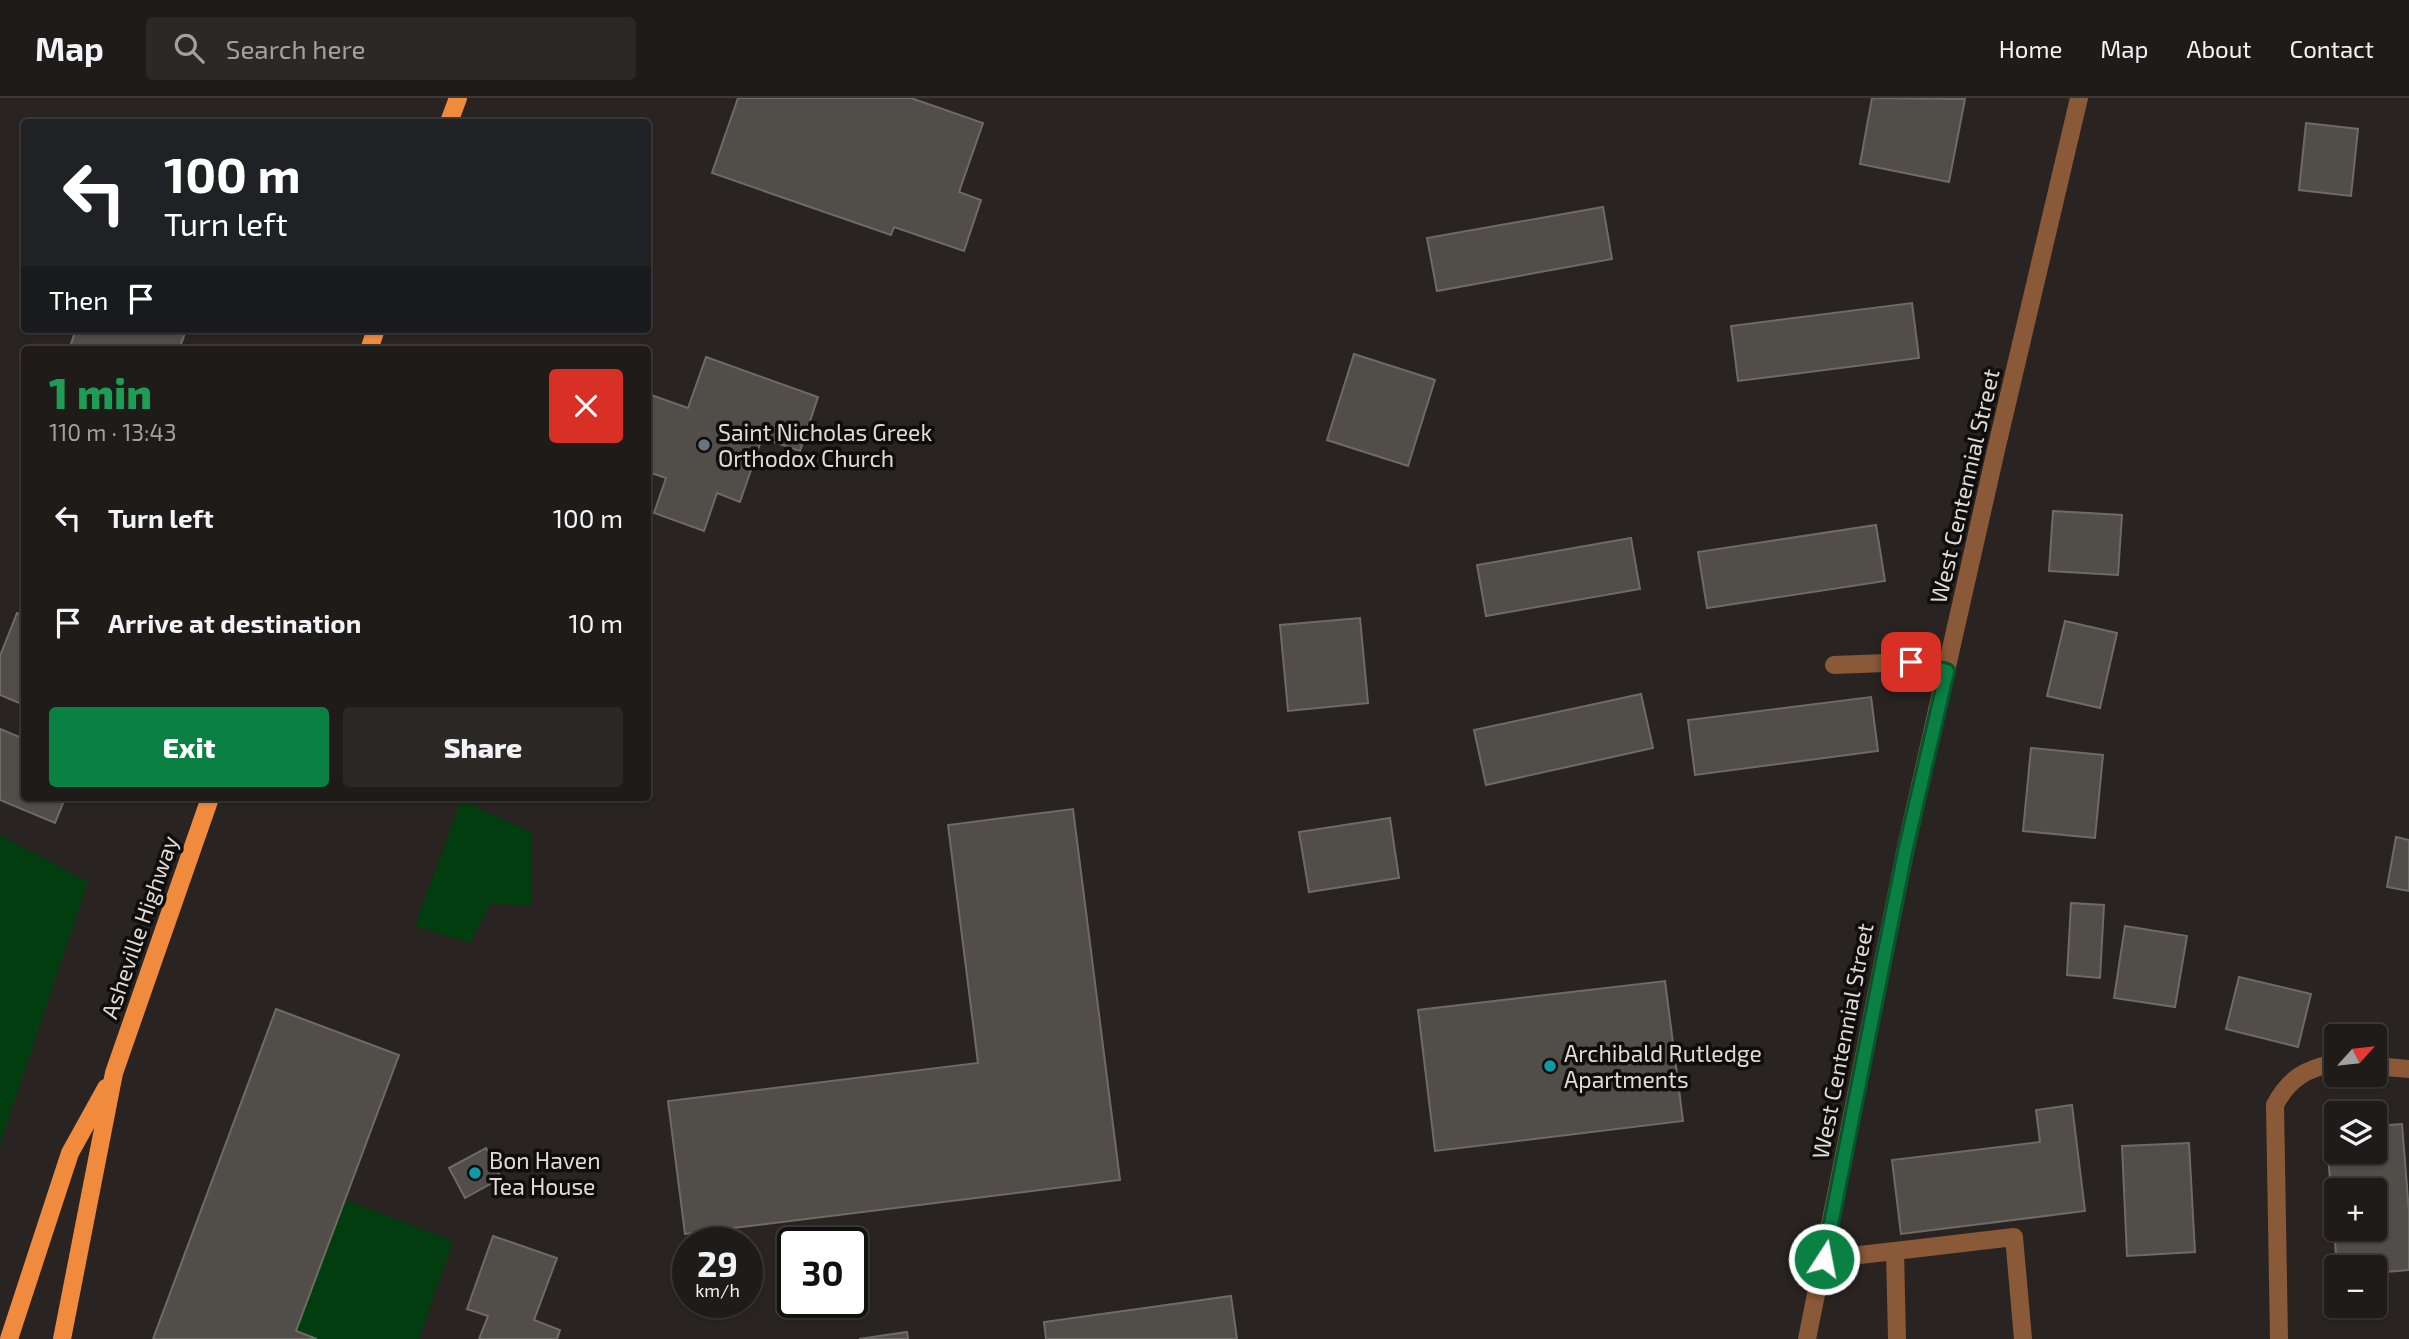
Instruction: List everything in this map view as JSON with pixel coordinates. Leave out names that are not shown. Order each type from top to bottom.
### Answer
[{"type":"main road","points":[[450,119],[457,98]]},
{"type":"main road","name":"Asheville Highway","points":[[62,1339],[114,1073],[209,801]]},
{"type":"main road","name":"Asheville Highway","points":[[9,1339],[70,1153],[114,1073]]},
{"type":"street","name":"West Centennial Street","points":[[1807,1339],[1905,852],[1996,450],[2080,98]]},
{"type":"street","points":[[1834,665],[1911,662],[1947,671]]},
{"type":"street","points":[[2279,1339],[2275,1105],[2281,1093],[2296,1076],[2324,1065]]},
{"type":"street","points":[[2387,1067],[2409,1069]]},
{"type":"street","points":[[1824,1259],[2014,1237],[2023,1339]]},
{"type":"street","points":[[1895,1251],[1897,1339]]},
{"type":"green space","points":[[461,801],[532,833],[531,905],[490,904],[470,943],[415,926]]},
{"type":"green space","points":[[0,835],[88,882],[0,1144]]},
{"type":"green space","points":[[345,1200],[453,1241],[419,1339],[317,1339],[296,1331]]},
{"type":"building","points":[[738,98],[911,98],[983,123],[959,192],[981,200],[964,251],[894,227],[891,235],[712,173]]},
{"type":"building","points":[[1872,98],[1965,99],[1949,182],[1860,164]]},
{"type":"building","points":[[2306,123],[2358,129],[2351,196],[2299,190]]},
{"type":"building","points":[[1603,207],[1612,259],[1437,291],[1427,238]]},
{"type":"building","points":[[1912,303],[1919,358],[1738,381],[1731,326]]},
{"type":"building","points":[[75,333],[185,333],[180,346],[70,346]]},
{"type":"building","points":[[1354,354],[1435,380],[1408,466],[1327,440]]},
{"type":"building","name":"Saint Nicholas Greek Orthodox Church","points":[[706,357],[818,397],[800,451],[762,438],[740,502],[717,493],[704,531],[654,513],[666,478],[651,473],[651,395],[688,408]]},
{"type":"building","points":[[2053,511],[2122,515],[2118,575],[2049,571]]},
{"type":"building","points":[[1876,525],[1885,581],[1707,608],[1698,552]]},
{"type":"building","points":[[1631,538],[1640,589],[1486,616],[1477,565]]},
{"type":"building","points":[[17,613],[21,615],[21,704],[0,695],[0,656]]},
{"type":"building","points":[[1360,618],[1368,703],[1288,711],[1280,625]]},
{"type":"building","points":[[2065,621],[2117,633],[2100,708],[2047,696]]},
{"type":"building","points":[[1641,694],[1653,748],[1486,785],[1474,730]]},
{"type":"building","points":[[1871,697],[1878,751],[1695,775],[1688,720]]},
{"type":"building","points":[[0,729],[21,738],[21,801],[64,801],[55,823],[0,800]]},
{"type":"building","points":[[2031,748],[2103,755],[2095,838],[2023,831]]},
{"type":"building","points":[[1073,809],[1120,1180],[741,1227],[684,1227],[668,1101],[978,1063],[948,825]]},
{"type":"building","points":[[1390,818],[1399,878],[1309,892],[1299,832]]},
{"type":"building","points":[[2396,837],[2409,840],[2409,891],[2387,887]]},
{"type":"building","points":[[2071,903],[2104,905],[2100,978],[2067,975]]},
{"type":"building","points":[[2125,926],[2187,936],[2175,1007],[2114,998]]},
{"type":"building","points":[[2239,977],[2311,994],[2298,1047],[2226,1029]]},
{"type":"building","name":"Archibald Rutledge Apartments","points":[[1665,981],[1683,1121],[1435,1151],[1418,1010]]},
{"type":"building","points":[[276,1009],[399,1055],[296,1331],[317,1339],[153,1339]]},
{"type":"building","points":[[2072,1105],[2085,1211],[1901,1234],[1892,1160],[2040,1142],[2036,1110]]},
{"type":"building","points":[[2402,1124],[2409,1212],[2409,1270],[2387,1272],[2387,1255],[2336,1255],[2335,1241],[2387,1241],[2387,1178],[2330,1178],[2329,1164],[2387,1164],[2387,1125]]},
{"type":"building","points":[[2189,1143],[2195,1252],[2127,1256],[2122,1146]]},
{"type":"building","name":"Bon Haven Tea House","points":[[486,1148],[501,1178],[465,1198],[449,1168]]},
{"type":"building","points":[[493,1236],[557,1258],[534,1320],[560,1330],[557,1339],[479,1339],[488,1316],[467,1309]]},
{"type":"building","points":[[1231,1296],[1237,1339],[1046,1339],[1044,1322]]},
{"type":"building","points":[[907,1332],[908,1339],[859,1339]]},
{"type":"place","name":"Saint Nicholas Greek Orthodox Church","points":[[704,445]]},
{"type":"place","name":"Archibald Rutledge Apartments","points":[[1550,1066]]},
{"type":"place","name":"Bon Haven Tea House","points":[[475,1173]]},
{"type":"route","points":[[1824,1259],[1905,852],[1947,671],[1911,662]]}]
